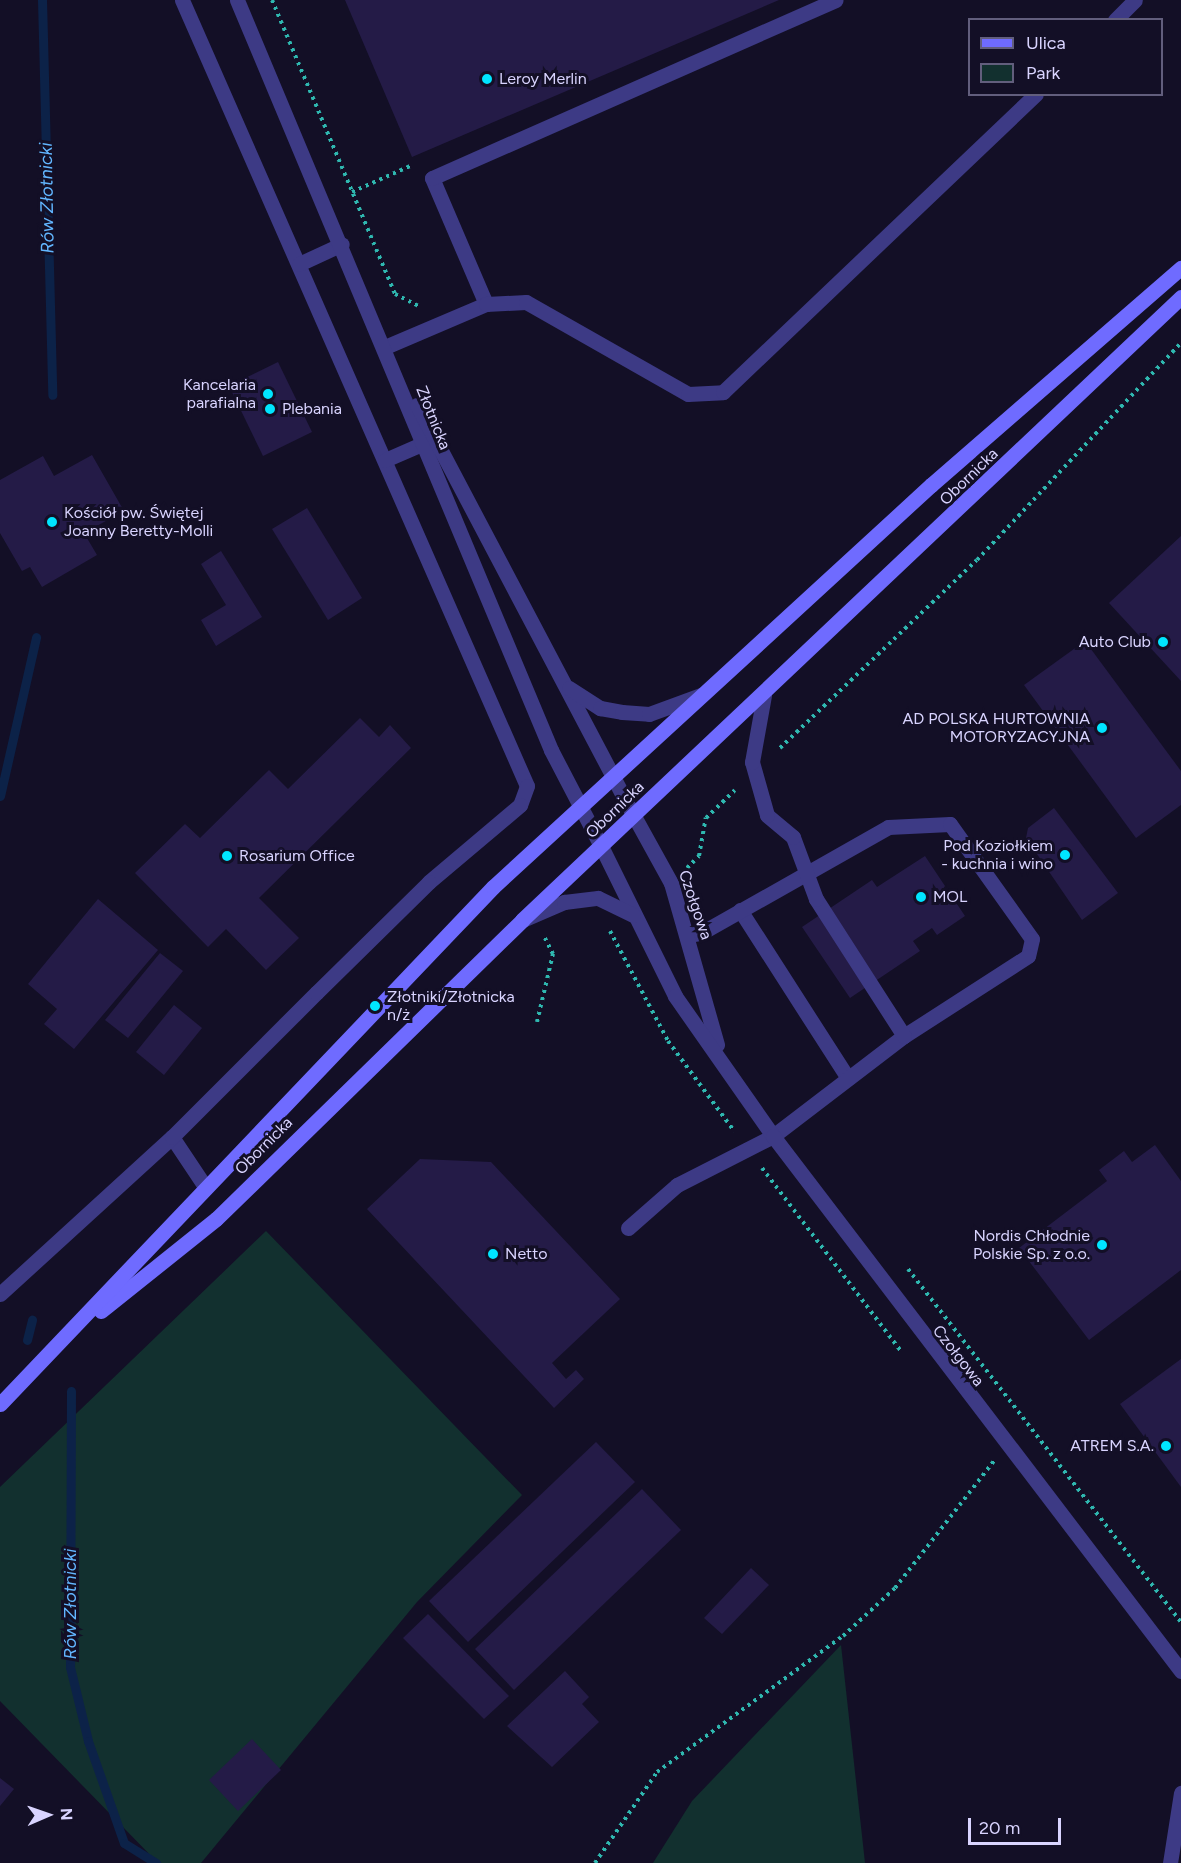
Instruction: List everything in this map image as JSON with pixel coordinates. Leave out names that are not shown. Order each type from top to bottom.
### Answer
[{"type":"main road","name":"Obornicka","points":[[0,1404],[66,1340],[204,1185],[375,1006],[579,807],[613,778],[700,695],[1181,268]]},
{"type":"main road","name":"Obornicka","points":[[66,1340],[216,1219],[522,920],[764,695],[1181,297]]},
{"type":"street","points":[[0,1294],[172,1137],[429,882],[520,805],[527,786],[182,0]]},
{"type":"street","name":"Złotnicka","points":[[237,0],[579,807],[602,848]]},
{"type":"street","points":[[486,304],[432,178],[836,0]]},
{"type":"street","points":[[1117,18],[1135,0]]},
{"type":"street","points":[[386,347],[486,304],[526,302],[688,394],[723,392],[1034,96]]},
{"type":"street","points":[[299,264],[342,244]]},
{"type":"street","name":"Czołgowa","points":[[386,347],[569,688],[613,778],[671,883],[719,1054]]},
{"type":"street","points":[[385,460],[424,442]]},
{"type":"street","points":[[569,688],[600,708],[649,714],[700,695]]},
{"type":"street","points":[[764,695],[752,762],[756,785],[767,815],[793,837],[816,899],[904,1036]]},
{"type":"street","points":[[628,1228],[678,1185],[773,1136],[904,1036],[1028,956],[1032,939],[950,824],[888,827],[740,910],[687,935]]},
{"type":"street","name":"Czołgowa","points":[[602,848],[633,915],[675,996],[719,1054],[773,1136],[1005,1446],[1181,1671]]},
{"type":"street","points":[[522,920],[564,902],[598,898],[633,915]]},
{"type":"street","points":[[740,910],[848,1078]]},
{"type":"street","points":[[172,1137],[204,1185]]},
{"type":"street","points":[[1170,1863],[1181,1793]]},
{"type":"path","points":[[272,0],[395,294],[420,306]]},
{"type":"path","points":[[352,192],[410,166]]},
{"type":"path","points":[[771,757],[977,560],[1181,343]]},
{"type":"path","points":[[687,868],[699,856],[706,818],[735,790]]},
{"type":"path","points":[[608,926],[668,1041],[901,1351]]},
{"type":"path","points":[[537,1022],[553,954],[542,941],[554,929]]},
{"type":"path","points":[[908,1269],[1181,1622]]},
{"type":"path","points":[[595,1863],[657,1772],[843,1636],[895,1588],[1005,1446]]},
{"type":"green space","points":[[266,1231],[522,1495],[417,1602],[201,1863],[158,1863],[0,1701],[0,1487]]},
{"type":"green space","points":[[841,1645],[865,1863],[653,1863],[692,1801]]},
{"type":"building","name":"Leroy Merlin","points":[[345,0],[779,0],[412,157]]},
{"type":"building","name":"Plebania","points":[[278,362],[312,432],[263,456],[229,386]]},
{"type":"building","name":"Kościół pw. Świętej Joanny Beretty-Molli","points":[[92,455],[124,511],[84,533],[97,555],[42,587],[30,567],[22,571],[0,533],[0,480],[43,456],[54,476]]},
{"type":"building","points":[[307,508],[362,598],[328,620],[272,529]]},
{"type":"building","name":"Auto Club","points":[[1181,536],[1181,681],[1109,603]]},
{"type":"building","points":[[221,551],[262,617],[216,646],[201,620],[226,605],[201,564]]},
{"type":"building","name":"AD POLSKA HURTOWNIA MOTORYZACYJNA","points":[[1085,641],[1181,771],[1181,805],[1136,838],[1024,685]]},
{"type":"building","name":"Rosarium Office","points":[[360,718],[379,737],[390,725],[411,748],[259,898],[299,938],[266,970],[226,929],[208,947],[135,873],[185,824],[200,838],[269,770],[288,789]]},
{"type":"building","name":"Pod Koziołkiem - kuchnia i wino","points":[[1054,808],[1118,893],[1082,920],[1026,838],[1028,828]]},
{"type":"building","points":[[925,856],[965,916],[937,935],[932,928],[913,941],[920,951],[850,998],[802,927],[872,880],[877,887]]},
{"type":"building","points":[[98,899],[158,950],[74,1049],[44,1024],[57,1009],[28,984]]},
{"type":"building","points":[[160,953],[183,971],[128,1038],[105,1020]]},
{"type":"building","points":[[174,1005],[202,1028],[164,1075],[136,1052]]},
{"type":"building","name":"Nordis Chłodnie Polskie Sp. z o.o.","points":[[1155,1145],[1181,1181],[1181,1270],[1089,1340],[1019,1248],[1107,1181],[1099,1170],[1124,1151],[1132,1162]]},
{"type":"building","name":"Netto","points":[[420,1159],[491,1162],[620,1299],[552,1363],[566,1379],[576,1370],[584,1379],[554,1408],[367,1209]]},
{"type":"building","name":"ATREM S.A.","points":[[1181,1359],[1181,1487],[1120,1404]]},
{"type":"building","points":[[596,1442],[635,1482],[468,1642],[429,1601]]},
{"type":"building","points":[[642,1489],[681,1530],[514,1690],[475,1649]]},
{"type":"building","points":[[751,1568],[769,1585],[722,1634],[704,1618]]},
{"type":"building","points":[[428,1614],[509,1696],[484,1719],[403,1638]]},
{"type":"building","points":[[565,1671],[589,1697],[582,1704],[599,1722],[552,1767],[507,1726]]},
{"type":"building","points":[[252,1739],[281,1770],[238,1811],[209,1780]]},
{"type":"building","points":[[0,1778],[14,1789],[0,1806]]},
{"type":"waterway","name":"Rów Złotnicki","points":[[42,0],[52,395]]},
{"type":"waterway","name":"Rów Złotnicki","points":[[0,796],[36,637]]},
{"type":"waterway","name":"Rów Złotnicki","points":[[27,1340],[32,1320]]},
{"type":"waterway","name":"Rów Złotnicki","points":[[71,1391],[70,1667],[88,1741],[124,1843],[156,1863]]},
{"type":"place","name":"Leroy Merlin","points":[[487,79]]},
{"type":"place","name":"Kancelaria parafialna","points":[[268,394]]},
{"type":"place","name":"Plebania","points":[[270,409]]},
{"type":"place","name":"Kościół pw. Świętej Joanny Beretty-Molli","points":[[52,522]]},
{"type":"place","name":"Auto Club","points":[[1163,642]]},
{"type":"place","name":"AD POLSKA HURTOWNIA MOTORYZACYJNA","points":[[1102,728]]},
{"type":"place","name":"Pod Koziołkiem - kuchnia i wino","points":[[1065,855]]},
{"type":"place","name":"Rosarium Office","points":[[227,856]]},
{"type":"place","name":"MOL","points":[[921,897]]},
{"type":"place","name":"Złotniki/Złotnicka n/ż","points":[[375,1006]]},
{"type":"place","name":"Nordis Chłodnie Polskie Sp. z o.o.","points":[[1102,1245]]},
{"type":"place","name":"Netto","points":[[493,1254]]},
{"type":"place","name":"ATREM S.A.","points":[[1166,1446]]}]
